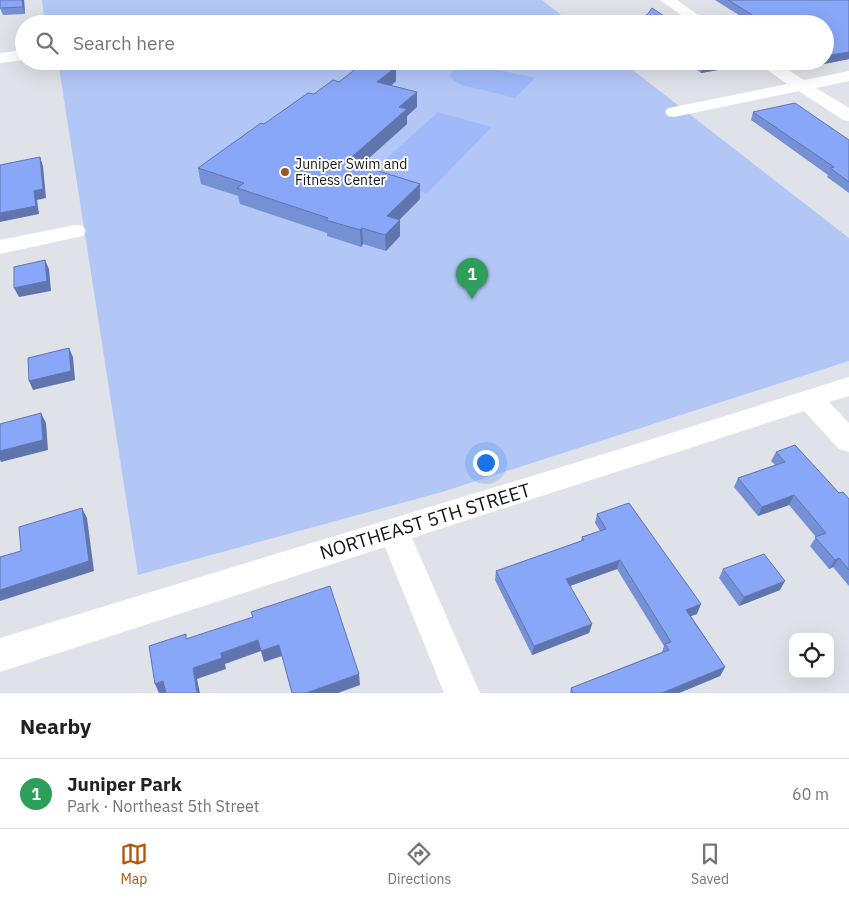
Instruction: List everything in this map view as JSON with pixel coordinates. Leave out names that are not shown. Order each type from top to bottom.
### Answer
[{"type":"street","points":[[667,0],[690,15]]},
{"type":"street","points":[[0,58],[15,56]]},
{"type":"street","points":[[778,70],[849,116]]},
{"type":"street","points":[[674,112],[849,76]]},
{"type":"street","points":[[0,247],[75,231]]},
{"type":"street","name":"NORTHEAST 5TH STREET","points":[[0,655],[394,532],[849,386]]},
{"type":"street","points":[[808,399],[849,441]]},
{"type":"street","points":[[394,532],[462,693]]},
{"type":"shaded area","points":[[42,0],[542,0],[561,15],[44,15]]},
{"type":"shaded area","points":[[59,70],[633,70],[849,238],[849,361],[442,492],[138,575]]},
{"type":"shaded area","points":[[454,70],[499,70],[535,78],[515,98],[462,85],[450,76]]},
{"type":"shaded area","points":[[438,112],[492,127],[427,193],[368,175]]},
{"type":"building","points":[[0,0],[22,0],[23,7],[0,8]]},
{"type":"building","points":[[728,0],[849,0],[849,52],[834,54],[834,15],[752,15]]},
{"type":"building","points":[[652,8],[662,15],[647,15]]},
{"type":"building","name":"Juniper Swim and Fitness Center","points":[[354,70],[392,70],[377,82],[417,92],[399,107],[407,109],[347,161],[420,184],[387,216],[400,220],[385,235],[326,220],[328,218],[237,188],[244,183],[198,168],[261,123],[264,124],[308,93],[314,94],[333,80],[339,82]]},
{"type":"building","points":[[795,103],[849,140],[849,182],[830,168],[834,167],[753,112]]},
{"type":"building","points":[[40,157],[43,189],[34,191],[36,206],[0,213],[0,165]]},
{"type":"building","points":[[45,260],[47,281],[14,288],[14,267]]},
{"type":"building","points":[[69,348],[71,371],[29,381],[28,358]]},
{"type":"building","points":[[41,413],[43,440],[0,451],[0,424]]},
{"type":"building","points":[[795,445],[839,493],[843,492],[849,499],[849,570],[839,558],[835,560],[815,537],[826,533],[794,495],[762,507],[738,478],[785,462],[776,452]]},
{"type":"building","points":[[629,503],[701,604],[686,610],[725,667],[662,693],[573,693],[571,688],[669,650],[665,644],[671,642],[620,560],[566,579],[592,624],[534,646],[496,571],[584,540],[582,537],[606,529],[597,514]]},
{"type":"building","points":[[82,508],[89,561],[0,590],[0,557],[21,551],[19,527]]},
{"type":"building","points":[[764,554],[785,581],[744,597],[723,569]]},
{"type":"building","points":[[330,586],[359,674],[306,693],[292,693],[279,645],[261,651],[258,640],[221,653],[222,658],[193,668],[197,693],[166,693],[163,681],[155,684],[149,646],[186,634],[186,639],[253,617],[251,612]]},
{"type":"place","name":"Juniper Swim and Fitness Center","points":[[285,172]]},
{"type":"place","name":"Juniper Park","points":[[472,299]]}]
